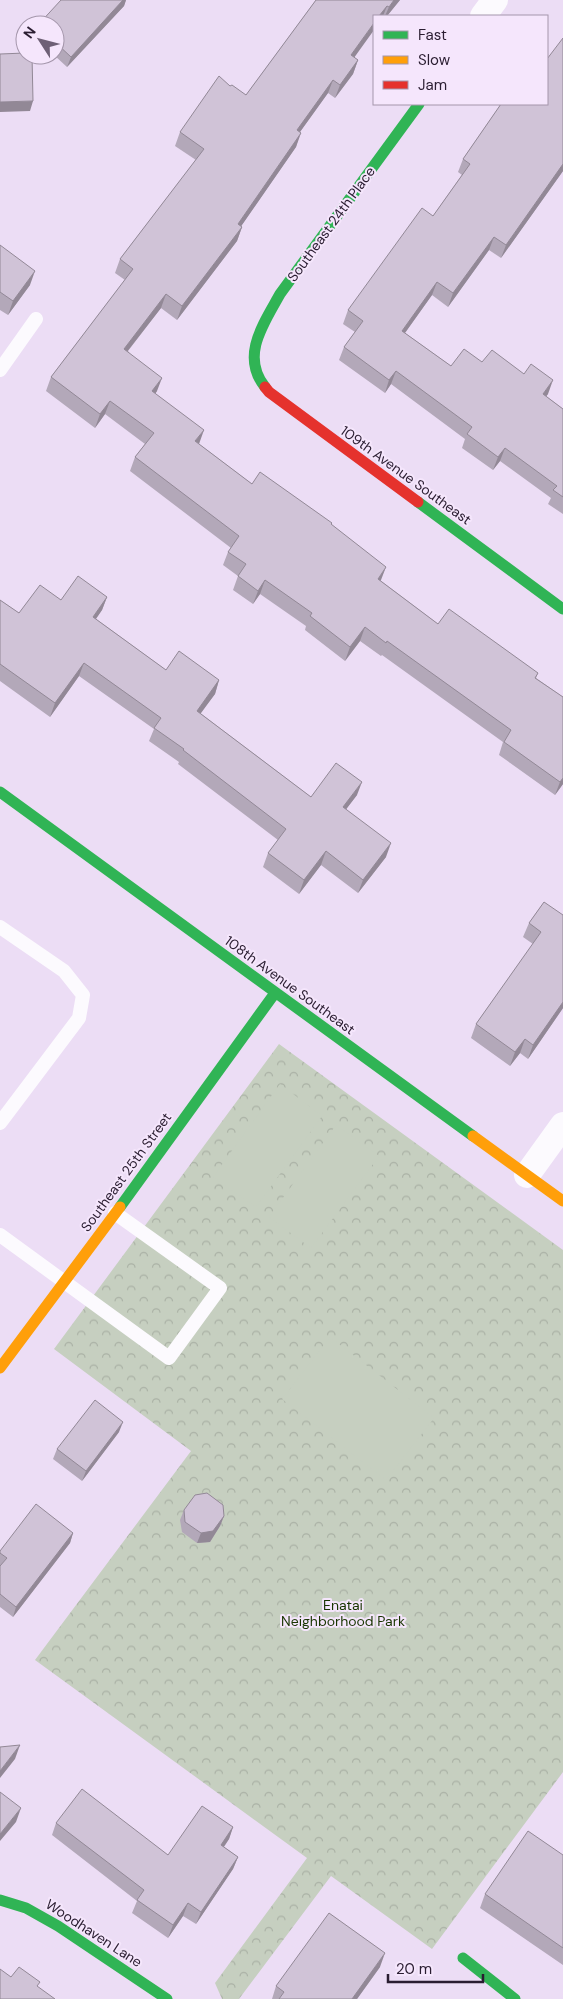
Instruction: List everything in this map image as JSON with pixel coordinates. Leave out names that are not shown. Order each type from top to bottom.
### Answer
[{"type":"street","points":[[484,15],[495,0]]},
{"type":"street","name":"Southeast 24th Place","points":[[254,351],[280,294],[418,105]]},
{"type":"street","name":"109th Avenue Southeast","points":[[254,351],[254,368],[268,392],[563,609]]},
{"type":"street","name":"108th Avenue Southeast","points":[[0,792],[563,1202]]},
{"type":"street","name":"Southeast 25th Street","points":[[0,1368],[65,1282],[275,993]]},
{"type":"street","points":[[527,1175],[563,1125]]},
{"type":"street","name":"Woodhaven Lane","points":[[0,1900],[26,1908],[58,1926],[167,1999]]},
{"type":"street","points":[[463,1958],[515,1999]]},
{"type":"lane","points":[[0,370],[36,319]]},
{"type":"lane","points":[[0,927],[64,971],[83,995],[79,1018],[0,1123]]},
{"type":"lane","points":[[0,1234],[170,1358],[220,1288],[115,1213]]},
{"type":"green space","name":"Enatai Neighborhood Park","points":[[279,1044],[563,1250],[563,1772],[432,1949],[331,1876],[239,1999],[222,1999],[215,1983],[307,1858],[35,1660],[191,1451],[54,1349]]},
{"type":"green space","points":[[280,1084],[322,1116],[256,1207],[213,1177]]},
{"type":"green space","points":[[336,1125],[379,1156],[311,1248],[269,1217]]},
{"type":"green space","points":[[330,1337],[434,1418],[386,1480],[282,1399]]},
{"type":"building","points":[[61,0],[123,0],[71,57],[65,51],[65,15],[47,15]]},
{"type":"building","points":[[316,0],[394,0],[380,15],[373,15],[373,24],[351,55],[358,60],[340,85],[333,80],[297,130],[301,133],[238,224],[242,227],[182,306],[166,294],[124,349],[162,378],[152,391],[204,430],[195,441],[252,484],[260,472],[332,523],[386,567],[378,579],[438,624],[449,609],[538,673],[535,678],[563,697],[563,778],[560,782],[504,742],[511,730],[387,641],[386,643],[365,627],[350,647],[310,616],[312,613],[265,580],[258,591],[238,576],[246,564],[228,552],[239,536],[135,457],[154,433],[110,401],[100,414],[51,377],[133,269],[120,259],[204,149],[180,132],[219,76],[230,86],[232,85],[246,95]]},
{"type":"building","points":[[563,38],[563,164],[506,245],[494,237],[453,293],[437,282],[402,331],[451,366],[464,349],[482,362],[492,350],[524,374],[531,364],[553,380],[543,394],[563,409],[563,497],[553,490],[557,486],[505,448],[498,457],[467,434],[472,427],[396,371],[389,380],[344,347],[363,321],[348,310],[422,208],[433,216],[470,164],[463,159],[500,105],[548,105],[548,58]]},
{"type":"building","points":[[15,53],[15,65],[32,65],[33,101],[0,102],[0,54]]},
{"type":"building","points":[[0,245],[35,271],[13,301],[0,292]]},
{"type":"building","points":[[78,576],[107,597],[93,617],[166,670],[179,651],[219,680],[197,711],[311,797],[336,763],[362,782],[343,807],[391,843],[363,880],[326,851],[304,880],[268,853],[286,829],[184,749],[154,728],[161,718],[84,663],[55,703],[0,664],[0,600],[19,613],[40,585],[61,600]]},
{"type":"building","points":[[544,902],[563,915],[563,1002],[533,1045],[525,1039],[515,1052],[476,1024],[541,932],[529,923]]},
{"type":"building","points":[[95,1400],[123,1422],[86,1471],[57,1449]]},
{"type":"building","points":[[207,1493],[223,1505],[224,1516],[213,1531],[201,1533],[185,1522],[184,1510],[195,1495]]},
{"type":"building","points":[[36,1504],[73,1533],[16,1607],[0,1594],[0,1566],[7,1558],[0,1551]]},
{"type":"building","points":[[20,1745],[0,1771],[0,1747]]},
{"type":"building","points":[[82,1789],[168,1855],[202,1806],[233,1827],[221,1845],[238,1857],[201,1912],[188,1903],[173,1925],[137,1900],[144,1890],[56,1823]]},
{"type":"building","points":[[0,1792],[21,1808],[0,1834]]},
{"type":"building","points":[[528,1831],[563,1855],[563,1948],[485,1894]]},
{"type":"building","points":[[329,1913],[385,1953],[352,1999],[279,1999],[284,1992],[276,1986]]},
{"type":"building","points":[[19,1967],[40,1982],[37,1986],[55,1999],[0,1999],[0,1969],[11,1977]]},
{"type":"traffic: fast","points":[[265,387],[258,375],[255,352],[257,340],[267,316],[280,294],[418,105]]},
{"type":"traffic: fast","points":[[418,502],[563,609]]},
{"type":"traffic: fast","points":[[0,792],[473,1136]]},
{"type":"traffic: fast","points":[[120,1207],[275,993]]},
{"type":"traffic: fast","points":[[0,1900],[26,1908],[58,1926],[167,1999]]},
{"type":"traffic: fast","points":[[463,1958],[515,1999]]},
{"type":"traffic: slow","points":[[473,1136],[563,1201]]},
{"type":"traffic: slow","points":[[0,1368],[120,1207]]},
{"type":"traffic: jam","points":[[265,387],[269,392],[418,502]]}]
